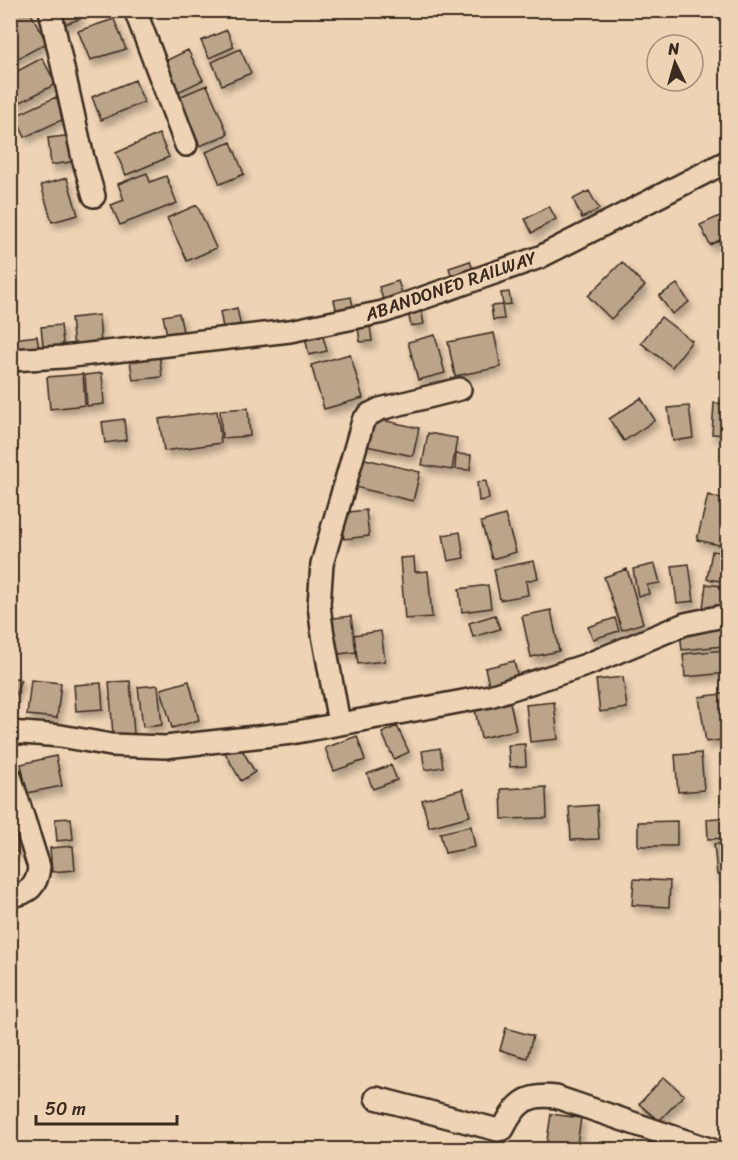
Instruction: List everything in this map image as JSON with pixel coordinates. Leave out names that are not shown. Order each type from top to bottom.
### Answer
[{"type":"street","points":[[50,10],[83,158],[94,196]]},
{"type":"street","points":[[135,10],[186,145]]},
{"type":"street","name":"ABANDONED RAILWAY","points":[[10,360],[63,357],[290,330],[383,312],[540,257],[728,161]]},
{"type":"street","points":[[339,723],[322,629],[320,605],[322,564],[363,421],[380,409],[460,389]]},
{"type":"street","points":[[10,732],[61,736],[111,745],[165,747],[292,733],[490,696],[586,665],[685,624],[728,615]]},
{"type":"street","points":[[10,776],[39,867],[38,880],[31,890],[10,896]]},
{"type":"street","points":[[376,1098],[498,1130],[503,1129],[514,1110],[531,1096],[556,1096],[711,1149]]},
{"type":"building","points":[[20,10],[29,10],[47,43],[11,62],[10,16]]},
{"type":"building","points":[[54,10],[77,10],[80,19],[59,26]]},
{"type":"building","points":[[114,19],[126,49],[90,60],[78,31]]},
{"type":"building","points":[[227,30],[234,47],[209,58],[201,41]]},
{"type":"building","points":[[240,49],[251,73],[222,85],[212,62]]},
{"type":"building","points":[[188,50],[203,80],[178,92],[163,62]]},
{"type":"building","points":[[42,58],[56,84],[15,105],[10,96],[10,75]]},
{"type":"building","points":[[135,80],[144,102],[101,120],[92,97]]},
{"type":"building","points":[[207,85],[228,134],[200,146],[179,97]]},
{"type":"building","points":[[56,97],[66,118],[25,137],[15,116]]},
{"type":"building","points":[[159,134],[169,157],[126,175],[116,153]]},
{"type":"building","points":[[73,135],[76,161],[51,165],[48,138]]},
{"type":"building","points":[[231,142],[244,174],[220,184],[206,152]]},
{"type":"building","points":[[147,173],[150,182],[166,176],[177,203],[120,225],[111,205],[124,200],[118,184]]},
{"type":"building","points":[[67,178],[78,215],[52,222],[41,185]]},
{"type":"building","points":[[589,191],[599,209],[582,218],[573,199]]},
{"type":"building","points":[[197,205],[216,248],[187,261],[167,218]]},
{"type":"building","points":[[549,206],[556,219],[532,233],[525,219]]},
{"type":"building","points":[[720,216],[728,231],[728,236],[710,245],[700,225]]},
{"type":"building","points":[[470,261],[475,275],[453,282],[449,268]]},
{"type":"building","points":[[622,262],[645,286],[611,319],[588,296]]},
{"type":"building","points":[[398,281],[404,299],[385,305],[379,287]]},
{"type":"building","points":[[677,284],[689,302],[672,314],[659,296]]},
{"type":"building","points":[[509,292],[511,304],[503,305],[501,293]]},
{"type":"building","points":[[351,297],[355,314],[338,317],[334,300]]},
{"type":"building","points":[[420,304],[424,324],[411,326],[407,307]]},
{"type":"building","points":[[502,305],[504,319],[493,320],[491,306]]},
{"type":"building","points":[[237,308],[241,328],[224,332],[220,312]]},
{"type":"building","points":[[179,313],[184,336],[168,339],[163,316]]},
{"type":"building","points":[[99,315],[101,345],[74,348],[71,318]]},
{"type":"building","points":[[661,317],[692,341],[672,367],[641,343]]},
{"type":"building","points":[[61,325],[64,352],[44,354],[41,327]]},
{"type":"building","points":[[370,325],[372,341],[360,342],[358,327]]},
{"type":"building","points":[[322,333],[327,351],[309,355],[305,337]]},
{"type":"building","points":[[494,333],[501,367],[455,376],[448,342]]},
{"type":"building","points":[[435,335],[445,373],[418,380],[408,342]]},
{"type":"building","points":[[37,336],[39,350],[15,352],[13,339]]},
{"type":"building","points":[[159,351],[162,377],[133,380],[129,355]]},
{"type":"building","points":[[350,354],[363,398],[324,409],[311,365]]},
{"type":"building","points":[[102,373],[104,404],[87,406],[85,375]]},
{"type":"building","points":[[83,374],[85,405],[50,409],[47,377]]},
{"type":"building","points":[[641,398],[655,420],[624,441],[609,419]]},
{"type":"building","points":[[714,403],[728,404],[728,435],[712,434]]},
{"type":"building","points":[[689,406],[693,438],[673,441],[668,408]]},
{"type":"building","points":[[248,408],[250,436],[222,438],[220,410]]},
{"type":"building","points":[[217,411],[221,443],[164,451],[159,419]]},
{"type":"building","points":[[368,417],[419,428],[413,456],[362,445]]},
{"type":"building","points":[[124,419],[126,440],[105,443],[102,422]]},
{"type":"building","points":[[428,433],[457,438],[452,470],[422,465]]},
{"type":"building","points":[[456,454],[471,455],[470,470],[455,469]]},
{"type":"building","points":[[361,458],[420,472],[413,501],[355,487]]},
{"type":"building","points":[[486,481],[489,499],[479,501],[477,482]]},
{"type":"building","points":[[708,495],[728,501],[728,547],[697,540]]},
{"type":"building","points":[[366,510],[369,536],[344,539],[340,513]]},
{"type":"building","points":[[505,515],[516,552],[492,559],[481,522]]},
{"type":"building","points":[[460,532],[464,558],[448,561],[443,535]]},
{"type":"building","points":[[712,551],[728,553],[728,582],[707,579]]},
{"type":"building","points":[[414,557],[415,572],[428,571],[432,617],[405,619],[400,558]]},
{"type":"building","points":[[534,561],[538,578],[526,581],[528,595],[500,600],[494,569]]},
{"type":"building","points":[[655,564],[660,583],[647,585],[649,594],[638,596],[633,569]]},
{"type":"building","points":[[689,564],[694,601],[677,603],[672,566]]},
{"type":"building","points":[[627,569],[643,623],[622,630],[604,577]]},
{"type":"building","points":[[706,584],[728,587],[724,611],[703,608]]},
{"type":"building","points":[[488,585],[491,608],[462,612],[459,589]]},
{"type":"building","points":[[551,610],[559,651],[531,657],[522,616]]},
{"type":"building","points":[[495,615],[500,629],[473,637],[469,623]]},
{"type":"building","points":[[351,616],[356,652],[330,655],[325,619]]},
{"type":"building","points":[[615,618],[619,631],[593,639],[588,627]]},
{"type":"building","points":[[722,626],[724,646],[682,650],[680,630]]},
{"type":"building","points":[[381,631],[385,661],[358,664],[354,635]]},
{"type":"building","points":[[725,650],[727,673],[685,677],[683,654]]},
{"type":"building","points":[[514,661],[518,678],[489,685],[485,668]]},
{"type":"building","points":[[10,676],[21,680],[10,709]]},
{"type":"building","points":[[623,677],[627,708],[600,712],[596,680]]},
{"type":"building","points":[[31,680],[61,683],[57,718],[27,715]]},
{"type":"building","points":[[130,681],[134,734],[113,735],[109,682]]},
{"type":"building","points":[[189,681],[199,720],[172,728],[161,689]]},
{"type":"building","points":[[101,683],[103,709],[76,711],[74,685]]},
{"type":"building","points":[[158,685],[162,725],[143,727],[138,687]]},
{"type":"building","points":[[728,693],[728,739],[706,742],[699,697]]},
{"type":"building","points":[[510,702],[516,730],[481,738],[475,710]]},
{"type":"building","points":[[554,702],[558,739],[530,742],[526,705]]},
{"type":"building","points":[[397,726],[409,752],[394,759],[382,733]]},
{"type":"building","points":[[357,736],[365,760],[334,771],[325,748]]},
{"type":"building","points":[[238,743],[255,772],[241,781],[224,751]]},
{"type":"building","points":[[525,744],[526,766],[510,767],[508,745]]},
{"type":"building","points":[[440,748],[443,767],[425,770],[422,751]]},
{"type":"building","points":[[701,753],[704,790],[678,792],[675,755]]},
{"type":"building","points":[[56,756],[62,786],[27,793],[21,764]]},
{"type":"building","points":[[391,765],[397,780],[373,789],[367,774]]},
{"type":"building","points":[[546,787],[547,818],[502,819],[501,789]]},
{"type":"building","points":[[463,789],[470,816],[429,827],[422,800]]},
{"type":"building","points":[[597,805],[599,839],[571,840],[569,807]]},
{"type":"building","points":[[728,817],[728,838],[708,839],[707,819]]},
{"type":"building","points":[[71,818],[73,839],[57,841],[55,819]]},
{"type":"building","points":[[677,821],[677,846],[638,846],[638,822]]},
{"type":"building","points":[[471,826],[475,847],[445,853],[440,833]]},
{"type":"building","points":[[10,827],[16,827],[24,838],[17,838],[17,852],[10,852]]},
{"type":"building","points":[[728,843],[728,875],[717,875],[714,844]]},
{"type":"building","points":[[73,846],[75,870],[52,872],[50,848]]},
{"type":"building","points":[[634,879],[670,881],[669,907],[632,905]]},
{"type":"building","points":[[506,1028],[533,1036],[527,1058],[500,1050]]},
{"type":"building","points":[[664,1077],[684,1095],[659,1121],[639,1104]]},
{"type":"building","points":[[551,1114],[581,1118],[576,1150],[546,1147]]}]
